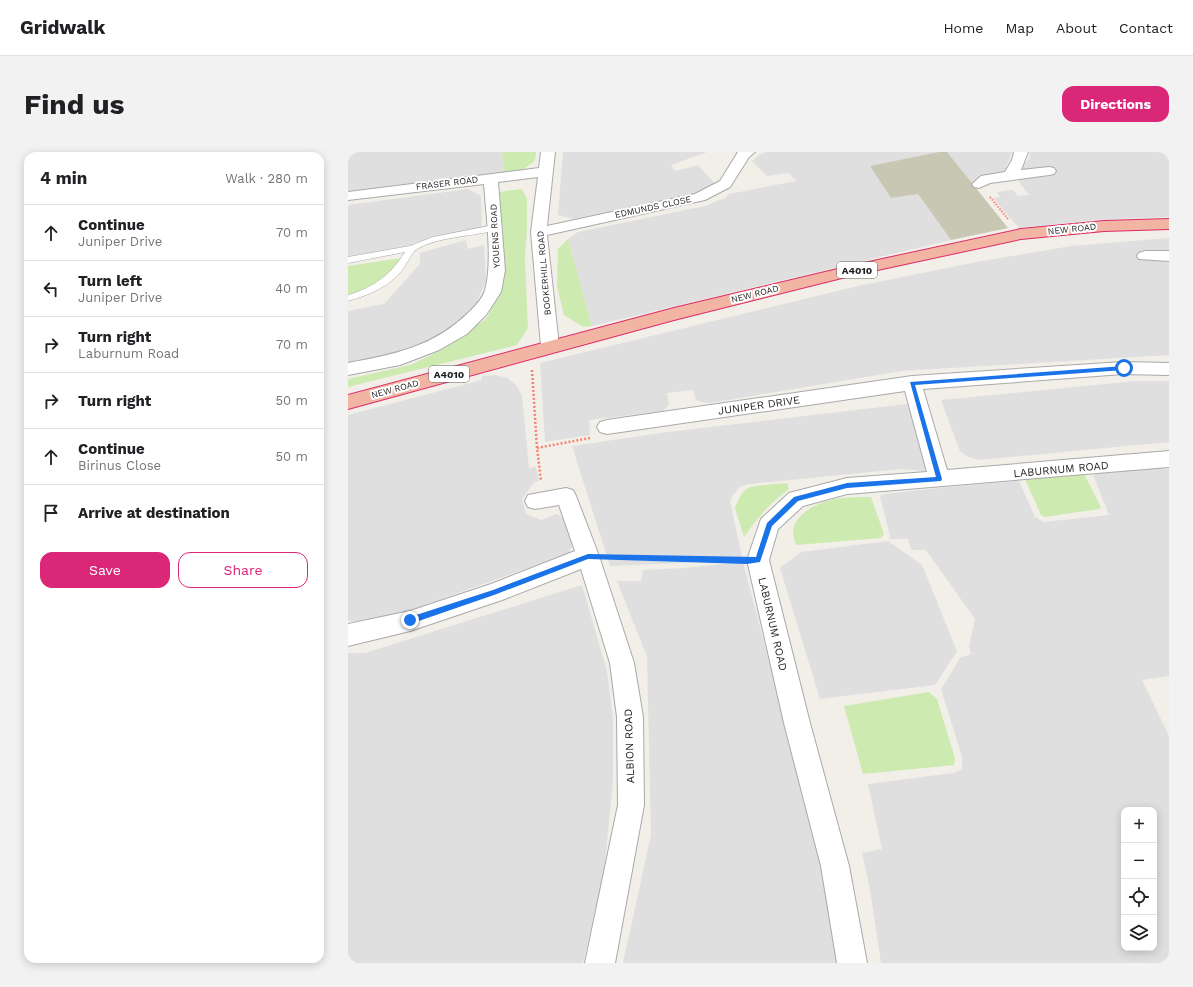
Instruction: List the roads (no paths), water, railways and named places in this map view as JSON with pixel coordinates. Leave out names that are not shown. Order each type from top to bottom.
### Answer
[{"type":"highway","name":"NEW ROAD","points":[[348,402],[550,346],[850,271],[1021,234],[1104,226],[1169,224]]},
{"type":"street","name":"BOOKERHILL ROAD","points":[[548,152],[539,232],[550,346]]},
{"type":"street","name":"EDMUNDS CLOSE","points":[[539,232],[700,197],[725,184],[744,154],[748,152]]},
{"type":"street","points":[[1010,175],[1019,160],[1021,152]]},
{"type":"street","points":[[979,184],[986,179],[1049,171]]},
{"type":"street","name":"FRASER ROAD","points":[[348,196],[545,172]]},
{"type":"street","name":"YOUENS ROAD","points":[[348,369],[400,359],[433,346],[461,330],[480,312],[493,292],[497,270],[491,178]]},
{"type":"street","points":[[1145,256],[1169,256]]},
{"type":"street","name":"JUNIPER DRIVE","points":[[607,427],[912,383],[1124,368],[1169,368]]},
{"type":"street","points":[[912,383],[939,479]]},
{"type":"street","name":"LABURNUM ROAD","points":[[852,963],[835,866],[797,723],[758,560],[769,525],[796,499],[847,486],[1169,459]]},
{"type":"street","name":"ALBION ROAD","points":[[535,501],[566,496],[588,556],[622,663],[630,717],[631,805],[600,963]]},
{"type":"street","points":[[348,635],[410,620],[494,592],[588,556]]},
{"type":"lane","points":[[348,260],[412,248],[433,240],[494,228]]},
{"type":"lane","points":[[348,298],[368,292],[383,284],[402,266],[412,248]]}]
